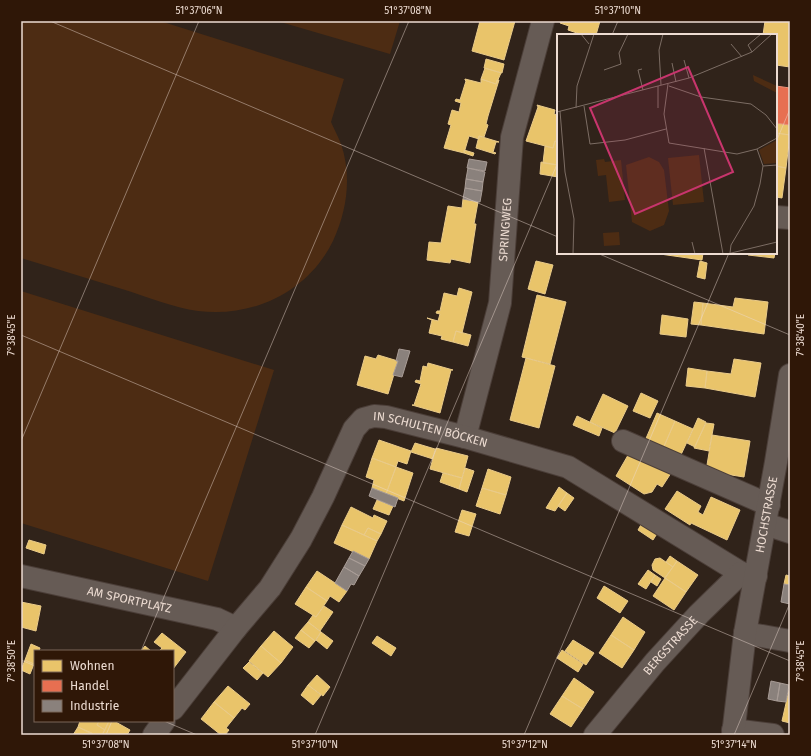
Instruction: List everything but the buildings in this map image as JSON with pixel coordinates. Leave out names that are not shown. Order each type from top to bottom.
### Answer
[{"type":"street","name":"SPRINGWEG","points":[[465,437],[500,303],[512,137],[543,21]]},
{"type":"street","points":[[777,216],[790,218]]},
{"type":"street","name":"HOCHSTRASSE","points":[[773,735],[733,733],[745,633],[748,574],[767,515],[789,398],[790,375]]},
{"type":"street","name":"IN SCHULTEN BÖCKEN","points":[[174,708],[236,628],[270,588],[301,539],[323,497],[354,429],[363,419],[374,416],[386,417],[465,437],[568,467],[748,574]]},
{"type":"street","points":[[624,441],[767,515],[790,532]]},
{"type":"street","name":"BERGSTRASSE","points":[[595,735],[655,662],[700,614],[748,574]]},
{"type":"street","name":"AM SPORTPLATZ","points":[[21,576],[217,619],[236,628]]},
{"type":"street","points":[[745,633],[790,641]]},
{"type":"street","points":[[154,735],[163,722]]},
{"type":"shaded area","points":[[21,21],[160,21],[344,79],[331,122],[341,144],[346,168],[347,181],[345,206],[338,230],[322,259],[309,274],[294,287],[277,298],[239,310],[219,312],[198,311],[160,302],[21,258]]},
{"type":"shaded area","points":[[277,21],[400,21],[390,54]]},
{"type":"shaded area","points":[[21,291],[274,370],[208,581],[21,523]]}]
